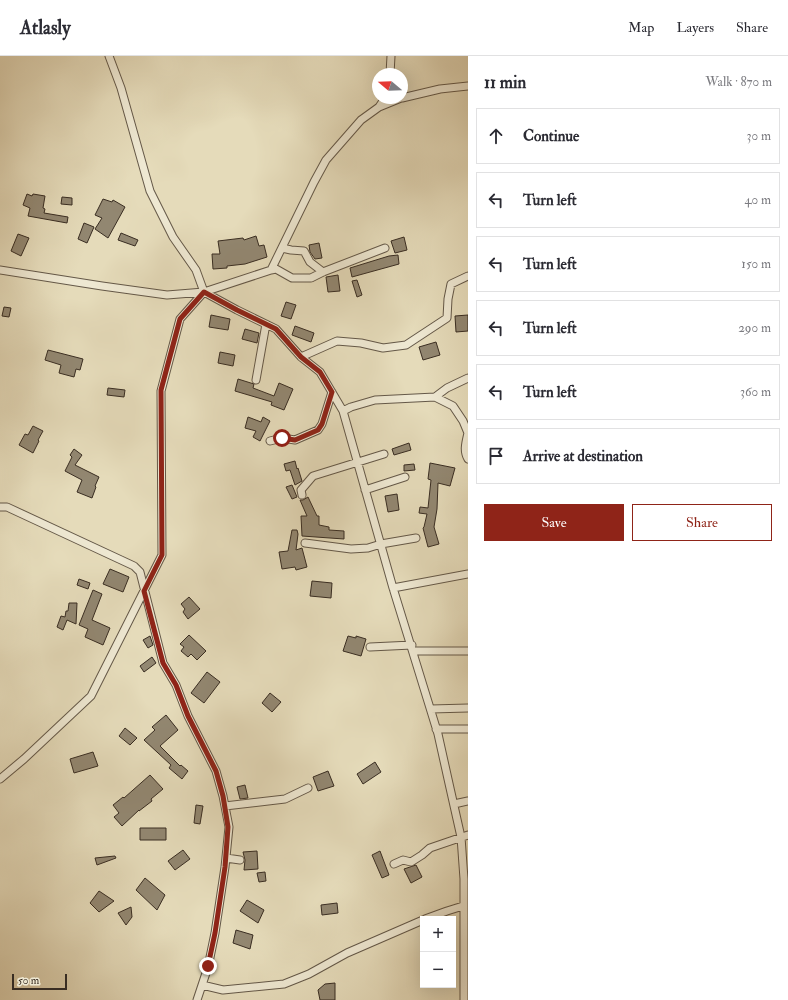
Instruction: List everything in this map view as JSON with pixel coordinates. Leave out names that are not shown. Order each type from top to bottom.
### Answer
[{"type":"street","points":[[110,56],[121,88],[150,191],[173,237],[196,270],[204,292],[276,329],[301,357],[320,372],[343,411],[357,463],[431,709],[454,804],[464,836],[464,1000]]},
{"type":"street","points":[[390,68],[391,56]]},
{"type":"street","points":[[408,97],[440,89],[468,86]]},
{"type":"street","points":[[271,270],[326,160],[361,120],[379,107],[387,104]]},
{"type":"street","points":[[282,248],[304,251],[310,262],[323,272]]},
{"type":"street","points":[[0,270],[167,295],[204,292],[276,269],[292,278],[311,278],[385,248]]},
{"type":"street","points":[[301,357],[337,341],[383,348],[406,345],[447,318],[448,299],[451,284],[468,276]]},
{"type":"street","points":[[0,779],[24,759],[91,696],[162,555],[161,390],[180,319],[204,292]]},
{"type":"street","points":[[256,380],[266,324]]},
{"type":"street","points":[[435,397],[447,388],[468,378]]},
{"type":"street","points":[[270,440],[282,438],[295,440],[318,430],[322,424],[332,392]]},
{"type":"street","points":[[343,411],[374,400],[435,397],[453,406],[463,421],[468,433],[465,451],[468,459]]},
{"type":"street","points":[[302,496],[301,490],[312,476],[384,454]]},
{"type":"street","points":[[365,490],[405,477]]},
{"type":"street","points":[[0,507],[7,507],[134,566],[140,572],[163,663],[176,685],[188,716],[216,771],[225,806],[228,827],[226,858],[215,933],[197,1000]]},
{"type":"street","points":[[305,543],[351,549],[368,548],[381,544],[416,538]]},
{"type":"street","points":[[394,588],[468,574]]},
{"type":"street","points":[[370,648],[413,648],[466,651]]},
{"type":"street","points":[[431,709],[468,708]]},
{"type":"street","points":[[436,729],[468,729]]},
{"type":"street","points":[[225,806],[285,799],[308,788]]},
{"type":"street","points":[[454,804],[468,801]]},
{"type":"street","points":[[394,864],[403,860],[411,862],[430,848],[464,836]]},
{"type":"street","points":[[226,858],[240,860]]},
{"type":"street","points":[[432,916],[463,906]]},
{"type":"street","points":[[202,985],[223,990],[284,984],[309,974],[347,953],[420,921]]},
{"type":"building","points":[[27,194],[32,196],[33,194],[45,196],[43,208],[45,209],[44,213],[68,217],[67,223],[28,216],[30,208],[23,205]]},
{"type":"building","points":[[62,197],[72,198],[72,205],[61,204]]},
{"type":"building","points":[[103,199],[112,202],[113,200],[125,207],[108,238],[95,229],[102,218],[95,215]]},
{"type":"building","points":[[84,223],[94,227],[87,243],[78,239]]},
{"type":"building","points":[[121,233],[138,240],[135,246],[118,240]]},
{"type":"building","points":[[18,234],[29,238],[21,256],[11,251]]},
{"type":"building","points":[[256,236],[259,246],[264,245],[267,257],[245,264],[227,266],[227,268],[213,269],[212,254],[220,254],[218,241],[243,238],[244,240]]},
{"type":"building","points":[[404,237],[407,250],[395,253],[391,241]]},
{"type":"building","points":[[319,243],[322,258],[315,259],[310,252],[309,245]]},
{"type":"building","points":[[398,255],[399,264],[352,277],[350,268],[389,256]]},
{"type":"building","points":[[338,275],[340,291],[328,292],[326,277]]},
{"type":"building","points":[[357,280],[362,295],[357,297],[352,281]]},
{"type":"building","points":[[286,302],[296,305],[291,319],[281,316]]},
{"type":"building","points":[[4,307],[11,308],[9,317],[2,316]]},
{"type":"building","points":[[211,315],[230,319],[228,330],[209,327]]},
{"type":"building","points":[[468,315],[468,331],[456,332],[455,316]]},
{"type":"building","points":[[295,326],[314,333],[311,342],[292,335]]},
{"type":"building","points":[[245,329],[259,333],[257,343],[242,339]]},
{"type":"building","points":[[436,342],[440,355],[423,360],[419,347]]},
{"type":"building","points":[[48,350],[83,359],[80,370],[76,369],[74,377],[59,373],[61,365],[45,360]]},
{"type":"building","points":[[220,352],[235,355],[233,366],[218,363]]},
{"type":"building","points":[[238,379],[254,384],[253,388],[274,396],[279,383],[293,389],[284,410],[271,405],[272,402],[235,391]]},
{"type":"building","points":[[108,388],[125,390],[124,397],[107,395]]},
{"type":"building","points":[[248,417],[261,422],[263,417],[270,421],[260,441],[253,437],[256,431],[245,428]]},
{"type":"building","points":[[33,426],[43,431],[33,453],[19,445],[25,434],[28,435]]},
{"type":"building","points":[[409,443],[411,450],[394,455],[392,449]]},
{"type":"building","points":[[74,449],[82,455],[75,465],[99,477],[92,498],[77,492],[82,480],[65,471],[72,457],[70,455]]},
{"type":"building","points":[[295,461],[302,481],[295,485],[290,470],[286,471],[284,464]]},
{"type":"building","points":[[430,463],[455,468],[450,486],[438,483],[437,509],[434,527],[439,544],[428,547],[423,528],[427,514],[419,513],[420,507],[428,508],[431,480],[428,479]]},
{"type":"building","points":[[414,464],[415,470],[404,471],[404,465]]},
{"type":"building","points":[[292,485],[297,497],[292,499],[286,487]]},
{"type":"building","points":[[397,494],[399,510],[388,512],[385,496]]},
{"type":"building","points":[[308,497],[317,516],[319,516],[319,525],[329,527],[329,530],[344,531],[344,539],[302,536],[301,516],[307,516],[300,500]]},
{"type":"building","points":[[292,530],[297,530],[296,550],[302,548],[307,567],[296,570],[295,567],[282,569],[279,552],[288,551]]},
{"type":"building","points":[[110,569],[129,577],[123,592],[103,584]]},
{"type":"building","points":[[79,579],[90,583],[88,589],[77,585]]},
{"type":"building","points":[[312,581],[332,583],[331,598],[310,596]]},
{"type":"building","points":[[93,590],[102,594],[92,620],[110,628],[103,645],[85,637],[88,629],[79,625]]},
{"type":"building","points":[[189,597],[200,609],[188,619],[183,612],[185,609],[181,604]]},
{"type":"building","points":[[69,603],[77,603],[76,624],[67,620],[63,630],[57,627],[61,616],[65,617],[66,611],[68,611]]},
{"type":"building","points":[[189,635],[206,651],[197,660],[191,654],[188,657],[181,651],[184,647],[180,644]]},
{"type":"building","points":[[150,636],[153,645],[148,648],[143,640]]},
{"type":"building","points":[[348,636],[356,638],[356,636],[366,639],[361,656],[343,651]]},
{"type":"building","points":[[152,657],[156,663],[144,672],[140,666]]},
{"type":"building","points":[[207,672],[220,682],[204,703],[191,693]]},
{"type":"building","points":[[270,693],[281,702],[272,712],[262,703]]},
{"type":"building","points":[[166,715],[178,730],[160,746],[180,766],[181,765],[188,771],[182,779],[169,768],[171,765],[144,740],[155,730],[152,727]]},
{"type":"building","points":[[125,728],[137,738],[130,745],[119,736]]},
{"type":"building","points":[[93,752],[98,766],[74,773],[70,759]]},
{"type":"building","points":[[375,762],[381,772],[363,784],[357,774]]},
{"type":"building","points":[[328,771],[334,786],[318,791],[313,777]]},
{"type":"building","points":[[150,775],[163,789],[151,799],[152,801],[139,810],[122,826],[114,817],[119,813],[113,805],[123,797],[124,798]]},
{"type":"building","points":[[245,785],[248,798],[240,799],[237,787]]},
{"type":"building","points":[[196,805],[203,806],[200,824],[194,823]]},
{"type":"building","points":[[140,828],[166,828],[166,840],[140,840]]},
{"type":"building","points":[[183,850],[190,859],[175,870],[168,861]]},
{"type":"building","points":[[257,851],[258,869],[244,870],[245,860],[243,852]]},
{"type":"building","points":[[380,851],[389,875],[382,878],[372,855]]},
{"type":"building","points":[[115,856],[116,858],[97,865],[95,858]]},
{"type":"building","points":[[416,865],[422,877],[411,883],[404,869]]},
{"type":"building","points":[[265,872],[266,881],[259,882],[257,873]]},
{"type":"building","points":[[145,878],[165,895],[157,910],[136,890]]},
{"type":"building","points":[[99,891],[114,901],[99,912],[90,903]]},
{"type":"building","points":[[247,900],[264,910],[258,923],[240,911]]},
{"type":"building","points":[[337,903],[338,913],[322,915],[321,905]]},
{"type":"building","points":[[131,907],[132,917],[126,925],[118,913]]},
{"type":"building","points":[[236,930],[253,935],[250,949],[233,943]]},
{"type":"building","points":[[335,983],[335,1000],[320,1000],[318,990],[325,984]]},
{"type":"route","points":[[208,966],[215,933],[225,867],[228,827],[223,796],[216,771],[188,716],[176,685],[163,663],[144,591],[162,555],[161,390],[180,319],[204,292],[276,329],[301,357],[320,372],[332,392],[322,424],[318,430],[295,440],[282,438]]}]
